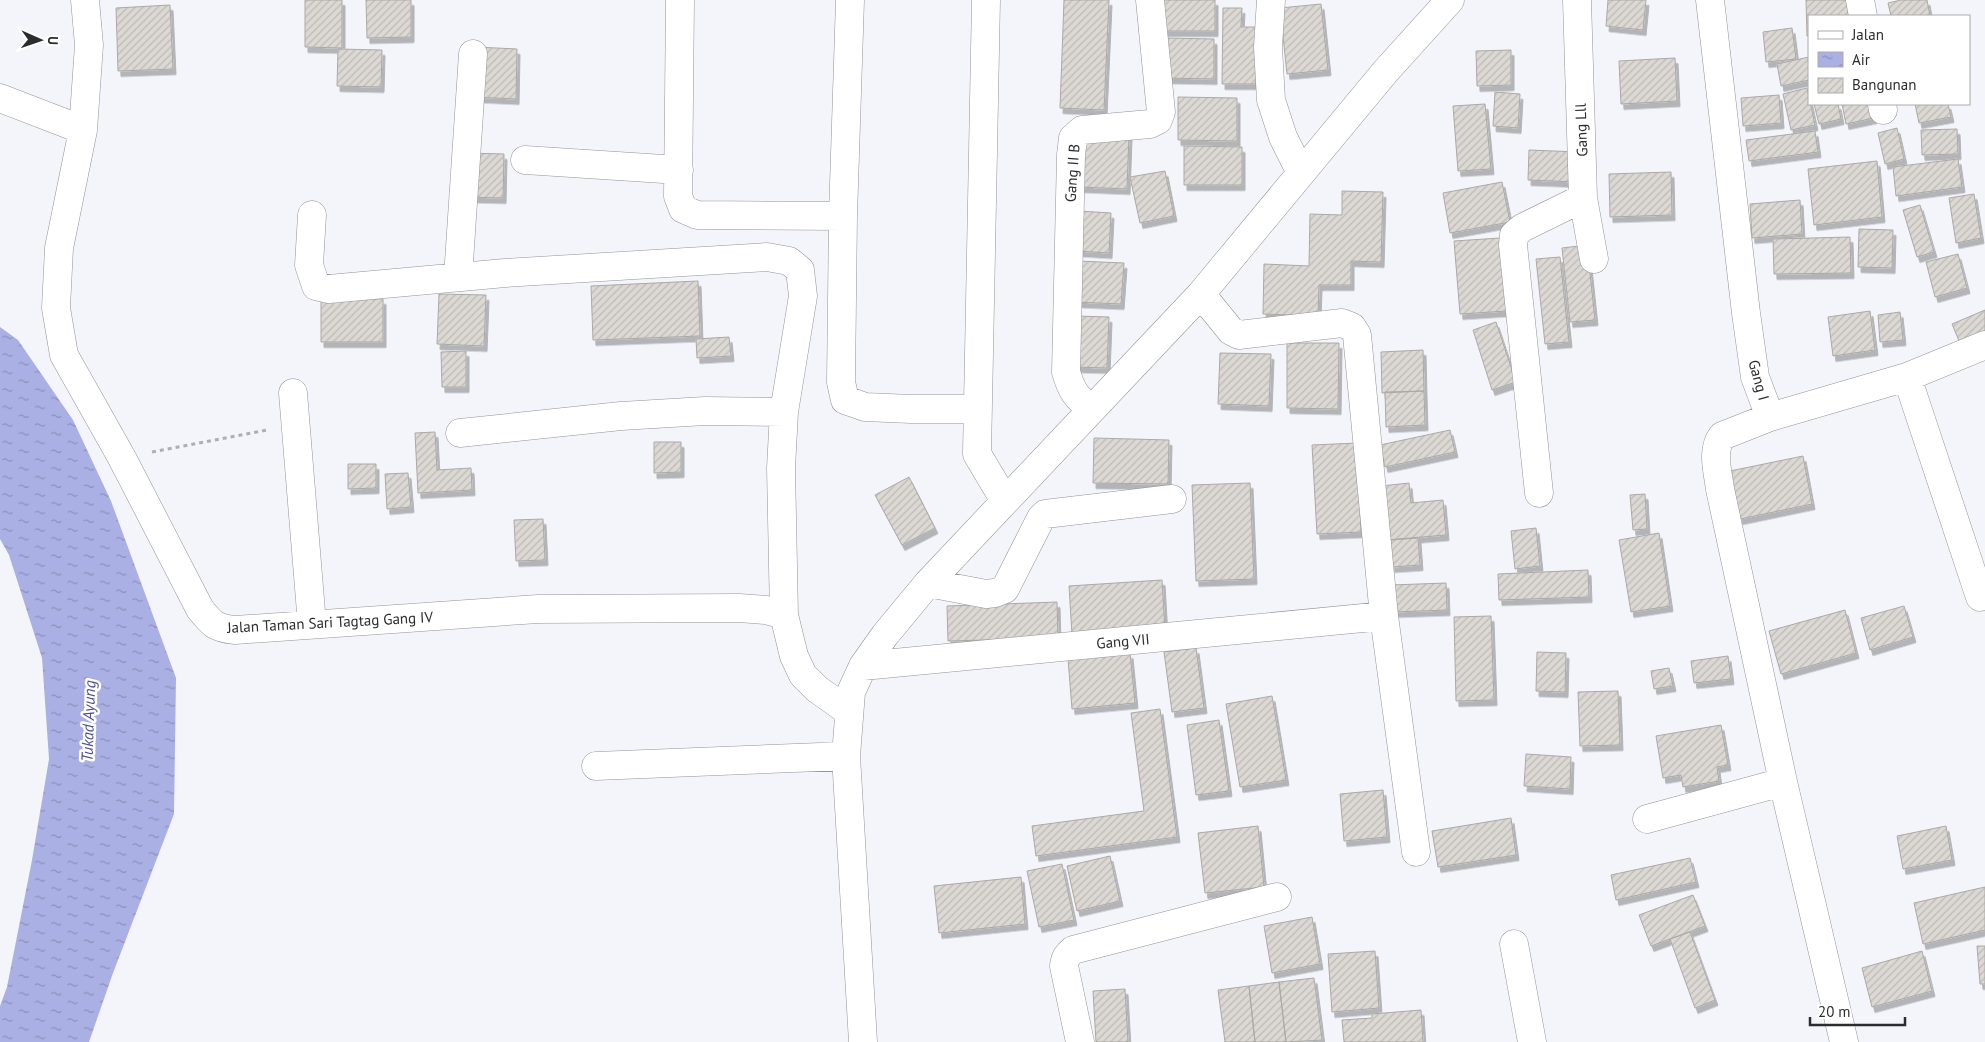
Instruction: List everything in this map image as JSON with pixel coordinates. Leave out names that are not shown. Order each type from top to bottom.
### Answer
[{"type":"street","name":"Jalan Taman Sari Tagtag Gang IV","points":[[85,0],[89,45],[84,130],[59,248],[56,308],[64,355],[122,458],[200,608],[211,623],[219,629],[235,630],[538,609],[739,608],[766,610],[784,615]]},
{"type":"street","points":[[680,0],[678,196],[683,209],[697,215],[844,216]]},
{"type":"street","points":[[850,0],[841,382],[846,400],[865,407],[911,410],[977,409]]},
{"type":"street","points":[[986,0],[977,454],[1005,501]]},
{"type":"street","name":"Gang II B","points":[[1092,408],[1082,402],[1072,392],[1066,372],[1073,138],[1082,130],[1150,124],[1158,120],[1161,112],[1150,0]]},
{"type":"street","points":[[1271,0],[1268,47],[1271,100],[1283,137],[1301,173]]},
{"type":"street","points":[[863,1042],[846,756],[848,711],[851,692],[862,666],[928,583],[1201,294],[1385,72],[1450,0]]},
{"type":"street","name":"Gang Lll","points":[[1577,0],[1583,198],[1594,259]]},
{"type":"street","name":"Gang I","points":[[1710,0],[1718,86],[1748,331],[1755,376],[1770,417],[1907,377],[1985,345]]},
{"type":"street","points":[[1860,0],[1863,15]]},
{"type":"street","points":[[458,277],[474,54]]},
{"type":"street","points":[[0,98],[84,130]]},
{"type":"street","points":[[525,160],[679,170]]},
{"type":"street","points":[[1539,493],[1513,240],[1514,235],[1522,228],[1583,198]]},
{"type":"street","points":[[312,216],[309,265],[316,286],[329,289],[505,273],[767,257],[789,261],[800,270],[803,296],[784,412],[782,468],[784,615],[794,656],[803,675],[817,689],[848,711]]},
{"type":"street","points":[[1201,294],[1231,332],[1239,335],[1342,323],[1352,327],[1357,335],[1384,616],[1416,852]]},
{"type":"street","points":[[1907,377],[1980,597]]},
{"type":"street","points":[[293,393],[312,624]]},
{"type":"street","points":[[460,433],[621,416],[705,411],[784,412]]},
{"type":"street","points":[[1770,417],[1722,436],[1717,442],[1716,452],[1720,489],[1783,782],[1844,1042]]},
{"type":"street","points":[[928,583],[978,593],[995,593],[1005,589],[1041,518],[1045,514],[1172,499]]},
{"type":"street","name":"Gang VII","points":[[862,666],[1384,616]]},
{"type":"street","points":[[596,766],[846,756]]},
{"type":"street","points":[[1647,820],[1783,782]]},
{"type":"street","points":[[1080,1042],[1064,966],[1066,956],[1073,950],[1276,897]]},
{"type":"street","points":[[1514,944],[1532,1042]]},
{"type":"path","points":[[122,458],[297,424]]},
{"type":"water","name":"Tukad Ayung","points":[[0,327],[18,340],[73,420],[111,501],[176,678],[174,814],[113,973],[89,1042],[0,1042],[0,1006],[7,987],[32,860],[49,759],[42,658],[9,555],[0,539]]},
{"type":"building","points":[[305,0],[342,0],[342,48],[305,47]]},
{"type":"building","points":[[366,0],[411,0],[411,37],[367,38]]},
{"type":"building","points":[[1064,0],[1109,0],[1104,110],[1060,108]]},
{"type":"building","points":[[1164,0],[1215,0],[1215,31],[1165,31]]},
{"type":"building","points":[[1608,0],[1646,0],[1643,30],[1606,26]]},
{"type":"building","points":[[1806,0],[1853,0],[1854,15],[1808,15],[1807,36]]},
{"type":"building","points":[[1901,0],[1927,0],[1930,15],[1891,15],[1888,3]]},
{"type":"building","points":[[1321,4],[1328,70],[1287,74],[1280,8]]},
{"type":"building","points":[[170,5],[173,69],[118,71],[116,8]]},
{"type":"building","points":[[1223,8],[1242,8],[1241,27],[1258,27],[1256,84],[1222,84]]},
{"type":"building","points":[[1792,28],[1796,59],[1766,62],[1763,32]]},
{"type":"building","points":[[1166,38],[1214,39],[1214,79],[1165,78]]},
{"type":"building","points":[[476,47],[517,49],[516,99],[474,97]]},
{"type":"building","points":[[338,49],[382,50],[381,87],[337,86]]},
{"type":"building","points":[[1511,50],[1511,85],[1477,86],[1476,51]]},
{"type":"building","points":[[1808,57],[1808,80],[1781,86],[1777,64]]},
{"type":"building","points":[[1675,58],[1677,101],[1621,104],[1619,61]]},
{"type":"building","points":[[1807,88],[1808,105],[1811,105],[1815,125],[1791,130],[1783,94]]},
{"type":"building","points":[[1495,92],[1520,94],[1518,128],[1493,126]]},
{"type":"building","points":[[1779,95],[1781,123],[1743,126],[1741,98]]},
{"type":"building","points":[[1178,97],[1237,98],[1237,141],[1178,140]]},
{"type":"building","points":[[1485,104],[1491,169],[1458,171],[1453,106]]},
{"type":"building","points":[[1814,105],[1838,105],[1841,119],[1819,124]]},
{"type":"building","points":[[1842,105],[1871,105],[1874,118],[1846,124]]},
{"type":"building","points":[[1915,105],[1948,105],[1951,117],[1919,123]]},
{"type":"building","points":[[1897,128],[1904,159],[1885,164],[1878,133]]},
{"type":"building","points":[[1957,129],[1958,154],[1922,155],[1921,130]]},
{"type":"building","points":[[1815,131],[1818,152],[1749,161],[1746,140]]},
{"type":"building","points":[[1084,132],[1129,134],[1127,189],[1081,187]]},
{"type":"building","points":[[1184,146],[1242,147],[1242,185],[1184,185]]},
{"type":"building","points":[[1529,150],[1579,152],[1578,182],[1528,180]]},
{"type":"building","points":[[467,153],[504,154],[503,198],[466,197]]},
{"type":"building","points":[[1958,159],[1962,187],[1896,196],[1893,167]]},
{"type":"building","points":[[1877,161],[1882,217],[1814,225],[1808,169]]},
{"type":"building","points":[[1165,171],[1174,216],[1140,223],[1130,177]]},
{"type":"building","points":[[1671,172],[1672,215],[1610,217],[1609,174]]},
{"type":"building","points":[[1502,182],[1510,222],[1450,233],[1443,193]]},
{"type":"building","points":[[1342,191],[1383,192],[1381,262],[1351,261],[1351,285],[1319,285],[1318,316],[1263,314],[1264,264],[1309,266],[1310,214],[1342,215]]},
{"type":"building","points":[[1974,194],[1981,238],[1956,243],[1949,198]]},
{"type":"building","points":[[1800,200],[1802,234],[1752,238],[1750,204]]},
{"type":"building","points":[[1920,205],[1934,252],[1917,257],[1903,210]]},
{"type":"building","points":[[1079,211],[1111,213],[1109,253],[1077,251]]},
{"type":"building","points":[[1859,229],[1893,230],[1892,268],[1858,267]]},
{"type":"building","points":[[1850,237],[1851,273],[1774,274],[1773,239]]},
{"type":"building","points":[[1500,238],[1506,311],[1460,314],[1454,241]]},
{"type":"building","points":[[1587,245],[1595,320],[1570,322],[1562,248]]},
{"type":"building","points":[[1958,254],[1967,288],[1935,297],[1926,262]]},
{"type":"building","points":[[1560,257],[1569,342],[1545,344],[1536,259]]},
{"type":"building","points":[[1078,261],[1124,263],[1121,304],[1076,302]]},
{"type":"building","points":[[698,281],[700,336],[593,340],[591,286]]},
{"type":"building","points":[[439,294],[486,295],[484,346],[437,344]]},
{"type":"building","points":[[321,298],[383,299],[383,342],[321,342]]},
{"type":"building","points":[[1985,310],[1985,338],[1962,348],[1952,324]]},
{"type":"building","points":[[1870,311],[1875,350],[1833,356],[1828,317]]},
{"type":"building","points":[[1900,312],[1903,340],[1880,342],[1878,315]]},
{"type":"building","points":[[1076,316],[1109,317],[1107,368],[1074,367]]},
{"type":"building","points":[[1496,322],[1516,382],[1492,390],[1473,330]]},
{"type":"building","points":[[729,337],[731,356],[697,358],[696,339]]},
{"type":"building","points":[[1287,343],[1339,343],[1338,409],[1287,408]]},
{"type":"building","points":[[1423,350],[1424,391],[1382,393],[1381,352]]},
{"type":"building","points":[[466,351],[466,387],[442,387],[441,352]]},
{"type":"building","points":[[1220,353],[1271,354],[1269,406],[1218,404]]},
{"type":"building","points":[[1424,391],[1425,425],[1386,427],[1385,392]]},
{"type":"building","points":[[1450,430],[1455,452],[1385,467],[1380,445]]},
{"type":"building","points":[[435,432],[437,470],[471,468],[472,490],[418,493],[415,433]]},
{"type":"building","points":[[1094,438],[1169,440],[1168,484],[1093,483]]},
{"type":"building","points":[[654,442],[681,442],[681,472],[654,473]]},
{"type":"building","points":[[1357,443],[1361,532],[1317,534],[1312,445]]},
{"type":"building","points":[[1803,456],[1812,504],[1740,519],[1730,471]]},
{"type":"building","points":[[348,464],[376,464],[376,488],[348,489]]},
{"type":"building","points":[[408,473],[411,507],[387,509],[385,474]]},
{"type":"building","points":[[909,477],[935,528],[902,545],[875,495]]},
{"type":"building","points":[[1250,483],[1254,579],[1196,581],[1192,485]]},
{"type":"building","points":[[1409,483],[1411,503],[1443,500],[1446,535],[1386,540],[1381,486]]},
{"type":"building","points":[[1645,494],[1647,529],[1633,530],[1630,495]]},
{"type":"building","points":[[543,519],[545,560],[516,561],[514,520]]},
{"type":"building","points":[[1536,528],[1540,566],[1515,569],[1511,531]]},
{"type":"building","points":[[1659,533],[1670,606],[1631,612],[1619,540]]},
{"type":"building","points":[[1418,538],[1420,565],[1392,567],[1390,540]]},
{"type":"building","points":[[1588,570],[1589,597],[1499,600],[1498,574]]},
{"type":"building","points":[[1162,580],[1165,630],[1072,635],[1069,586]]},
{"type":"building","points":[[1446,583],[1447,610],[1392,612],[1391,585]]},
{"type":"building","points":[[1057,602],[1058,638],[948,641],[947,606]]},
{"type":"building","points":[[1904,606],[1913,637],[1870,650],[1861,618]]},
{"type":"building","points":[[1845,610],[1856,653],[1781,674],[1769,631]]},
{"type":"building","points":[[1491,616],[1494,700],[1456,701],[1454,617]]},
{"type":"building","points":[[1196,648],[1204,708],[1172,712],[1164,652]]},
{"type":"building","points":[[1537,652],[1566,653],[1565,692],[1536,691]]},
{"type":"building","points":[[1130,653],[1135,703],[1072,709],[1068,659]]},
{"type":"building","points":[[1728,656],[1731,679],[1694,683],[1691,661]]},
{"type":"building","points":[[1669,668],[1673,686],[1654,689],[1651,671]]},
{"type":"building","points":[[1618,691],[1620,745],[1580,746],[1578,692]]},
{"type":"building","points":[[1272,696],[1286,780],[1240,787],[1226,704]]},
{"type":"building","points":[[1160,709],[1177,837],[1036,856],[1032,826],[1144,811],[1131,713]]},
{"type":"building","points":[[1219,720],[1229,791],[1196,795],[1187,725]]},
{"type":"building","points":[[1721,725],[1728,765],[1717,767],[1719,781],[1683,787],[1681,775],[1663,778],[1656,736]]},
{"type":"building","points":[[1526,754],[1571,757],[1570,789],[1524,786]]},
{"type":"building","points":[[1383,790],[1387,837],[1344,841],[1340,794]]},
{"type":"building","points":[[1511,818],[1516,855],[1438,867],[1432,831]]},
{"type":"building","points":[[1258,826],[1264,887],[1205,893],[1198,833]]},
{"type":"building","points":[[1946,826],[1952,860],[1903,869],[1897,836]]},
{"type":"building","points":[[1110,856],[1120,901],[1077,911],[1067,866]]},
{"type":"building","points":[[1690,858],[1696,882],[1616,900],[1611,875]]},
{"type":"building","points":[[1062,864],[1074,920],[1039,927],[1027,871]]},
{"type":"building","points":[[1021,877],[1025,924],[939,933],[934,886]]},
{"type":"building","points":[[1985,887],[1985,930],[1923,944],[1914,903]]},
{"type":"building","points":[[1693,895],[1705,926],[1651,946],[1639,915]]},
{"type":"building","points":[[1312,917],[1320,964],[1272,973],[1264,926]]},
{"type":"building","points":[[1690,932],[1715,1000],[1695,1008],[1670,939]]},
{"type":"building","points":[[1977,946],[1985,946],[1985,984],[1980,984]]},
{"type":"building","points":[[1375,951],[1379,1008],[1332,1012],[1328,954]]},
{"type":"building","points":[[1922,951],[1932,991],[1872,1007],[1862,968]]},
{"type":"building","points":[[1314,978],[1322,1040],[1286,1042],[1279,982]]},
{"type":"building","points":[[1279,982],[1286,1042],[1255,1042],[1249,986]]},
{"type":"building","points":[[1249,986],[1255,1042],[1225,1042],[1218,990]]},
{"type":"building","points":[[1125,989],[1128,1042],[1096,1042],[1093,991]]},
{"type":"building","points":[[1421,1010],[1423,1042],[1344,1042],[1342,1020],[1372,1018],[1372,1014]]}]
